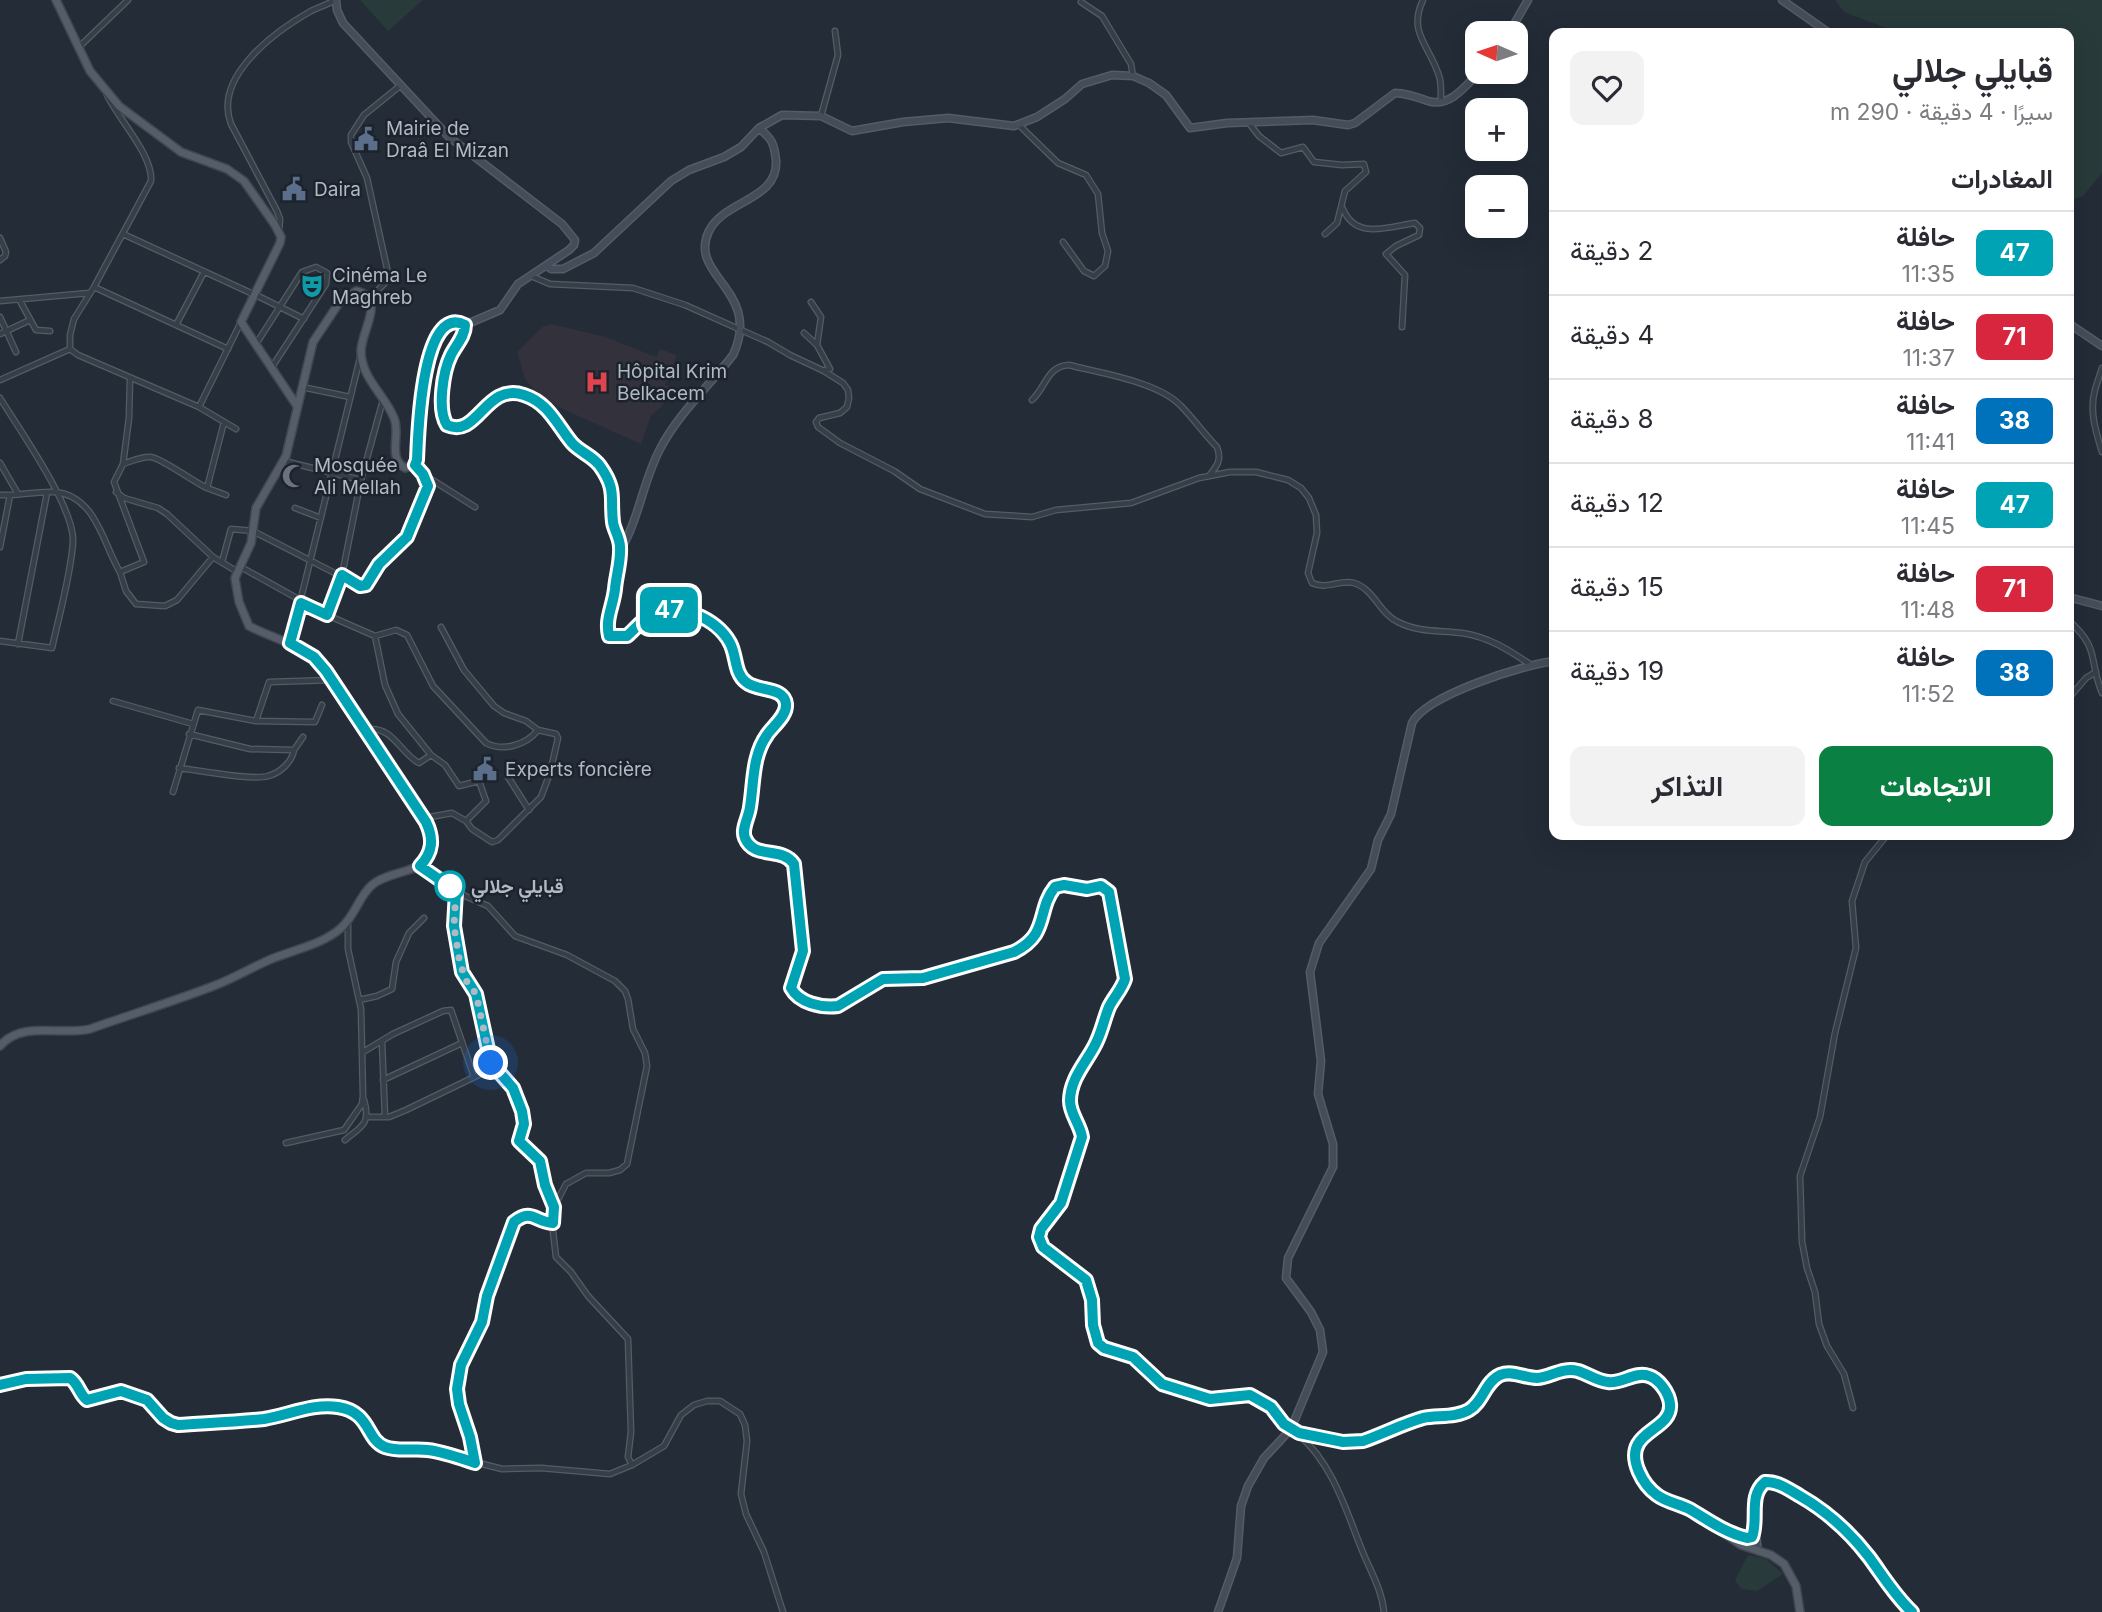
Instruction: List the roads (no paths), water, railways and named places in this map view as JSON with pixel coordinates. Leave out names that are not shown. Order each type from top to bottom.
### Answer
[{"type":"main road","points":[[58,0],[79,47],[101,85],[119,106],[181,152],[227,169],[244,180],[279,232],[280,243],[241,322],[297,406]]},
{"type":"main road","points":[[0,1046],[9,1037],[24,1031],[72,1033],[90,1029],[218,984],[268,960],[325,938],[348,921],[376,882],[420,866],[426,859],[432,846],[430,831],[424,818],[333,680],[314,657],[249,625],[234,585],[237,568],[249,550],[258,503],[284,461],[313,342],[332,311],[345,296],[356,291],[367,294],[371,311],[361,354],[367,374],[396,421],[397,461],[405,468],[415,465],[417,460],[419,415],[432,344],[441,331],[455,322],[465,325],[465,332],[449,358],[443,387],[442,412],[447,425],[462,428],[500,395],[510,393],[528,396],[554,415],[574,446],[594,459],[613,489],[613,522],[621,549],[607,618],[609,636],[627,636],[643,621],[662,611],[680,610],[693,613],[714,626],[726,638],[744,681],[779,693],[784,698],[784,713],[768,733],[759,752],[752,779],[744,838],[754,849],[783,854],[794,864],[803,951],[791,988],[795,996],[808,1003],[838,1006],[883,979],[923,978],[1014,952],[1024,947],[1036,933],[1055,887],[1064,885],[1087,889],[1101,886],[1109,892],[1125,979],[1110,1005],[1095,1045],[1072,1086],[1070,1102],[1082,1137],[1061,1203],[1041,1229],[1040,1242],[1053,1256],[1086,1280],[1092,1300],[1094,1336],[1104,1348],[1133,1357],[1162,1384],[1210,1399],[1244,1395],[1258,1398],[1271,1407],[1292,1430],[1343,1442],[1363,1441],[1416,1420],[1470,1410],[1477,1405],[1495,1378],[1509,1373],[1535,1378],[1567,1370],[1609,1382],[1639,1374],[1647,1375],[1661,1384],[1668,1395],[1670,1411],[1667,1418],[1639,1441],[1636,1449],[1637,1466],[1643,1478],[1656,1495],[1690,1510],[1741,1545],[1777,1558],[1784,1564],[1796,1586],[1800,1612]]},
{"type":"street","points":[[79,47],[128,0]]},
{"type":"street","points":[[279,232],[280,219],[277,211],[231,124],[226,111],[227,98],[232,83],[259,47],[311,12],[336,0],[343,23],[449,137],[483,161],[572,235],[575,242],[573,247],[518,284],[500,310],[465,325]]},
{"type":"street","points":[[1423,0],[1416,14],[1416,26],[1440,81],[1441,102]]},
{"type":"street","points":[[1516,21],[1528,0]]},
{"type":"street","points":[[1782,0],[1822,28]]},
{"type":"street","points":[[1081,2],[1102,16],[1131,64],[1133,76]]},
{"type":"street","points":[[821,116],[838,55],[835,31]]},
{"type":"street","points":[[547,266],[551,269],[563,269],[594,253],[671,181],[741,147],[759,128],[782,115],[821,116],[852,131],[948,118],[1014,126],[1037,117],[1082,84],[1112,75],[1133,76],[1166,95],[1190,128],[1248,122],[1313,120],[1348,125],[1355,123],[1395,93],[1441,102],[1468,84]]},
{"type":"street","points":[[101,85],[116,114],[146,157],[152,171],[151,181],[75,319],[70,335],[71,349],[78,355],[130,379],[199,407],[236,429]]},
{"type":"street","points":[[370,299],[386,282],[388,273],[367,178],[351,142],[351,135],[364,115],[402,85]]},
{"type":"street","points":[[1248,122],[1259,136],[1281,153],[1303,147],[1314,162],[1364,164],[1366,172],[1345,191],[1337,223],[1325,234]]},
{"type":"street","points":[[1019,124],[1058,163],[1086,175],[1098,194],[1102,233],[1108,251],[1105,266],[1094,276],[1084,271],[1063,242]]},
{"type":"street","points":[[621,549],[629,536],[642,492],[661,448],[679,420],[733,355],[739,344],[741,317],[738,307],[711,268],[705,245],[715,221],[728,209],[766,188],[773,177],[775,151],[771,138],[759,128]]},
{"type":"street","points":[[1342,208],[1348,221],[1360,229],[1415,223],[1420,228],[1419,235],[1386,254],[1405,275],[1402,327]]},
{"type":"street","points":[[123,234],[304,319]]},
{"type":"street","points":[[0,238],[6,254],[0,260]]},
{"type":"street","points":[[256,344],[302,272],[316,267],[327,273],[326,284],[271,368]]},
{"type":"street","points":[[176,325],[204,272]]},
{"type":"street","points":[[531,276],[550,284],[633,288],[685,305],[824,371],[843,383],[849,390],[849,398],[847,407],[840,413],[819,418],[816,422],[818,427],[840,443],[894,471],[920,489],[985,514],[1032,517],[1056,510],[1131,503],[1230,472],[1256,472],[1288,480],[1301,488],[1309,498],[1316,515],[1317,533],[1308,573],[1312,583],[1327,586],[1349,581],[1357,584],[1366,589],[1394,620],[1432,632],[1478,636],[1502,646],[1533,666]]},
{"type":"street","points":[[94,287],[228,349]]},
{"type":"street","points":[[0,301],[90,293]]},
{"type":"street","points":[[20,301],[36,331],[50,331]]},
{"type":"street","points":[[811,302],[821,317],[817,345]]},
{"type":"street","points":[[0,317],[16,352]]},
{"type":"street","points":[[0,334],[30,320]]},
{"type":"street","points":[[199,407],[241,322]]},
{"type":"street","points":[[2074,327],[2102,346]]},
{"type":"street","points":[[804,333],[817,345],[830,369],[824,371]]},
{"type":"street","points":[[0,380],[71,349]]},
{"type":"street","points":[[290,643],[361,354]]},
{"type":"street","points":[[1032,400],[1054,369],[1060,365],[1115,377],[1166,395],[1181,405],[1216,447],[1220,456],[1219,463],[1208,477]]},
{"type":"street","points":[[2102,368],[2095,390],[2093,411],[2094,428],[2102,452]]},
{"type":"street","points":[[120,572],[144,562],[114,482],[123,464],[129,418],[130,379]]},
{"type":"street","points":[[301,386],[350,397]]},
{"type":"street","points":[[0,398],[57,492],[70,520],[73,541],[52,648],[0,641]]},
{"type":"street","points":[[327,615],[342,575],[361,480],[383,400]]},
{"type":"street","points":[[207,488],[224,422]]},
{"type":"street","points":[[123,464],[155,457],[188,479],[226,495]]},
{"type":"street","points":[[284,461],[361,480]]},
{"type":"street","points":[[0,463],[18,494]]},
{"type":"street","points":[[415,465],[423,474],[475,507]]},
{"type":"street","points":[[222,562],[230,529],[253,531],[360,586],[366,585],[379,564],[404,542],[428,486],[423,474]]},
{"type":"street","points":[[0,495],[57,492],[81,503],[96,519],[126,591],[136,604],[165,606],[177,600],[213,557]]},
{"type":"street","points":[[116,492],[124,498],[158,508],[213,557],[301,603],[375,636],[396,630],[407,635],[433,686],[486,743],[495,747],[509,747],[533,736],[538,730]]},
{"type":"street","points":[[18,644],[47,493]]},
{"type":"street","points":[[0,547],[10,495]]},
{"type":"street","points":[[295,508],[321,518]]},
{"type":"street","points":[[2074,599],[2102,606]]},
{"type":"street","points":[[2074,625],[2084,634],[2092,649],[2102,693]]},
{"type":"street","points":[[424,818],[452,813],[492,842],[498,840],[541,797],[558,745],[556,734],[538,730],[526,721],[499,711],[488,701],[464,670],[441,627]]},
{"type":"street","points":[[375,636],[384,685],[398,713],[430,755],[445,765],[459,786],[479,780],[485,801],[466,821]]},
{"type":"street","points":[[1218,1612],[1237,1558],[1241,1506],[1248,1486],[1264,1458],[1292,1430],[1323,1352],[1320,1330],[1286,1278],[1288,1258],[1334,1167],[1333,1144],[1318,1094],[1321,1061],[1310,972],[1319,943],[1371,869],[1378,840],[1391,814],[1416,715],[1447,696],[1549,662]]},
{"type":"street","points":[[2074,692],[2086,678],[2096,672]]},
{"type":"street","points":[[256,720],[269,682],[333,680]]},
{"type":"street","points":[[113,701],[193,724]]},
{"type":"street","points":[[173,792],[198,710],[256,720],[315,722],[322,705]]},
{"type":"street","points":[[366,730],[387,733],[419,763],[430,755]]},
{"type":"street","points":[[189,734],[250,749],[294,750]]},
{"type":"street","points":[[179,768],[269,776],[289,762],[303,737]]},
{"type":"street","points":[[508,777],[529,810]]},
{"type":"street","points":[[1853,1408],[1844,1374],[1827,1346],[1819,1324],[1815,1292],[1802,1242],[1800,1176],[1820,1117],[1835,1033],[1856,948],[1852,901],[1865,862],[1883,840]]},
{"type":"street","points":[[420,866],[456,891],[488,906],[515,936],[567,955],[615,981],[625,991],[628,999],[633,1029],[645,1053],[647,1066],[626,1164],[620,1170],[609,1173],[586,1173],[566,1184],[554,1207],[553,1223],[556,1257],[571,1272],[587,1296],[628,1339],[631,1433],[628,1457],[632,1465]]},
{"type":"street","points":[[456,891],[454,926],[459,958],[465,979],[476,994],[486,1047],[494,1068],[513,1088],[524,1124],[519,1141],[540,1161],[545,1185],[554,1207]]},
{"type":"street","points":[[359,1000],[392,989],[396,962],[409,933],[424,918]]},
{"type":"street","points":[[286,1143],[344,1130],[362,1104],[363,1052],[359,1000],[348,949],[348,921]]},
{"type":"street","points":[[363,1052],[404,1029],[451,1010],[474,1077]]},
{"type":"street","points":[[382,1042],[385,1117]]},
{"type":"street","points":[[383,1080],[462,1043]]},
{"type":"street","points":[[368,1117],[385,1117],[406,1110],[494,1068]]},
{"type":"street","points":[[345,1140],[365,1123],[368,1117],[363,1096]]},
{"type":"street","points":[[475,1463],[459,1404],[457,1389],[461,1365],[482,1322],[487,1296],[514,1222],[524,1215],[531,1215],[553,1223]]},
{"type":"street","points":[[0,1385],[26,1379],[70,1378],[75,1381],[87,1400],[121,1391],[147,1400],[163,1418],[178,1425],[267,1418],[316,1407],[335,1406],[347,1408],[357,1415],[368,1424],[375,1440],[388,1448],[428,1450],[502,1469],[541,1468],[610,1474],[632,1465],[664,1446],[681,1415],[694,1405],[720,1401],[740,1414],[745,1425],[747,1441],[741,1494],[746,1514],[764,1552],[783,1612]]},
{"type":"street","points":[[1292,1430],[1313,1448],[1343,1502],[1379,1589],[1384,1612]]},
{"type":"street","points":[[1758,1551],[1755,1528],[1756,1498],[1761,1485],[1774,1482],[1822,1509],[1848,1532],[1871,1559],[1895,1595],[1912,1612]]},
{"type":"street","points":[[1713,1525],[1747,1538],[1752,1537],[1755,1528]]},
{"type":"place","name":"Mairie de Draâ El Mizan","points":[[366,139]]},
{"type":"place","name":"Daira","points":[[294,189]]},
{"type":"place","name":"Cinéma Le Maghreb","points":[[312,286]]},
{"type":"place","name":"Hôpital Krim Belkacem","points":[[597,382]]},
{"type":"place","name":"Mosquée Ali Mellah","points":[[294,476]]},
{"type":"place","name":"Experts foncière","points":[[485,769]]},
{"type":"place","name":"قبايلي جلالي","points":[[450,886]]}]
